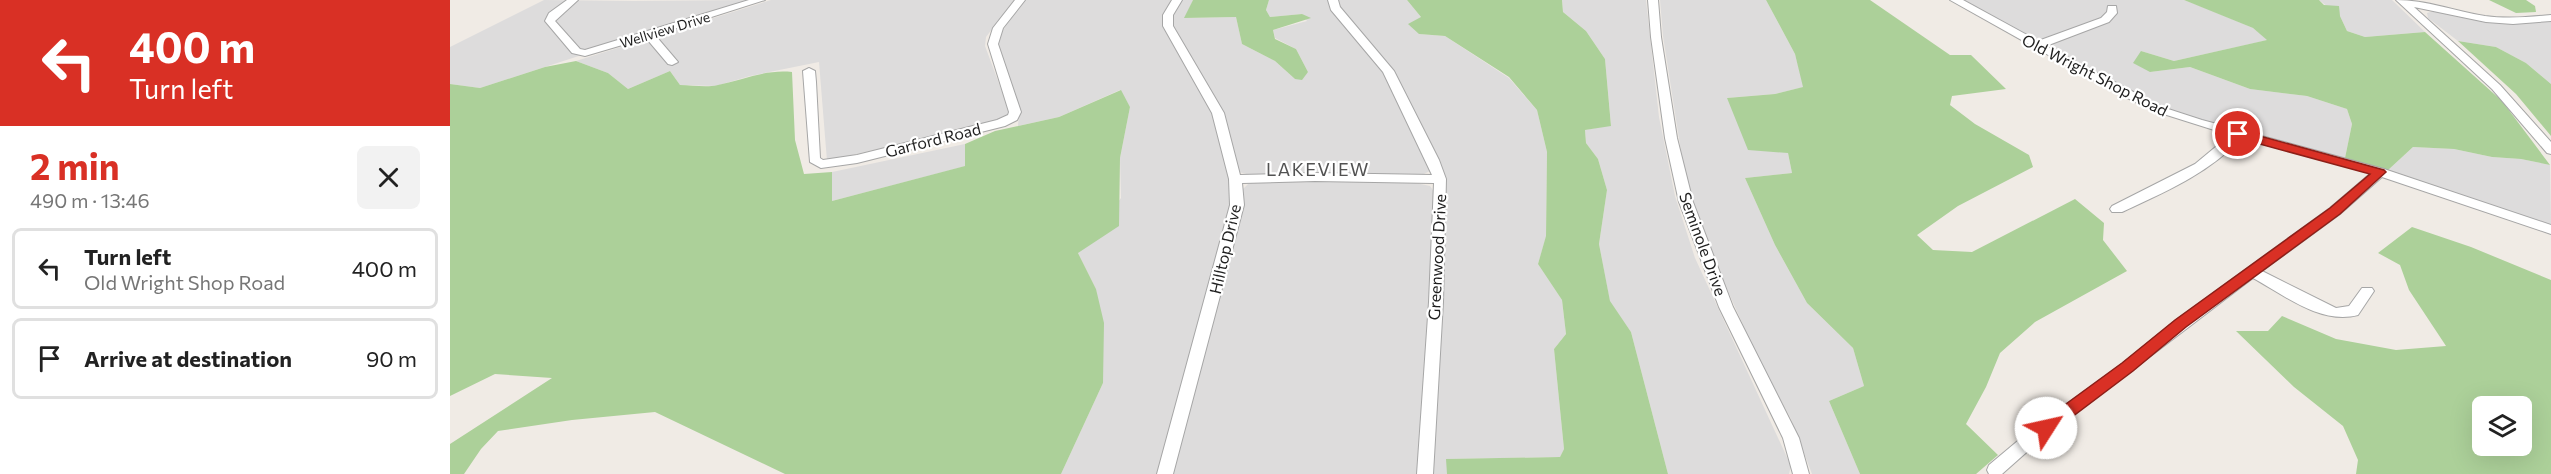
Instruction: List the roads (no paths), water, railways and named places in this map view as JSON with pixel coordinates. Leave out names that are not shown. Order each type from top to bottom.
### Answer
[{"type":"street","name":"Wellview Drive","points":[[573,0],[553,15],[550,21],[576,51],[591,52],[760,0]]},
{"type":"street","name":"Garford Road","points":[[809,70],[813,89],[814,159],[821,164],[857,159],[1000,123],[1013,117],[1015,112],[993,44],[998,28],[1020,0]]},
{"type":"street","name":"Hilltop Drive","points":[[1166,474],[1237,205],[1235,179],[1212,101],[1167,26],[1168,15],[1177,0]]},
{"type":"street","name":"Greenwood Drive","points":[[1334,0],[1335,8],[1388,71],[1433,160],[1440,179],[1436,302],[1425,474]]},
{"type":"street","name":"Seminole Drive","points":[[1653,0],[1656,37],[1671,138],[1686,202],[1726,307],[1791,438],[1801,474]]},
{"type":"street","name":"Old Wright Shop Road","points":[[1955,0],[2158,109],[2238,134],[2380,172],[2551,230]]},
{"type":"street","points":[[2402,1],[2486,19],[2513,21],[2551,18]]},
{"type":"street","points":[[2402,1],[2496,87],[2551,150]]},
{"type":"street","points":[[2037,45],[2105,20],[2112,13],[2112,8]]},
{"type":"street","points":[[649,35],[672,62]]},
{"type":"street","points":[[2118,209],[2145,197],[2204,163],[2227,148],[2238,134]]},
{"type":"street","points":[[1995,470],[2032,438],[2335,211],[2380,172]]},
{"type":"street","points":[[1235,179],[1315,177],[1440,179]]},
{"type":"street","points":[[2252,272],[2336,313],[2346,314],[2353,311],[2367,291]]},
{"type":"district","name":"LAKEVIEW","points":[[1318,170]]}]
